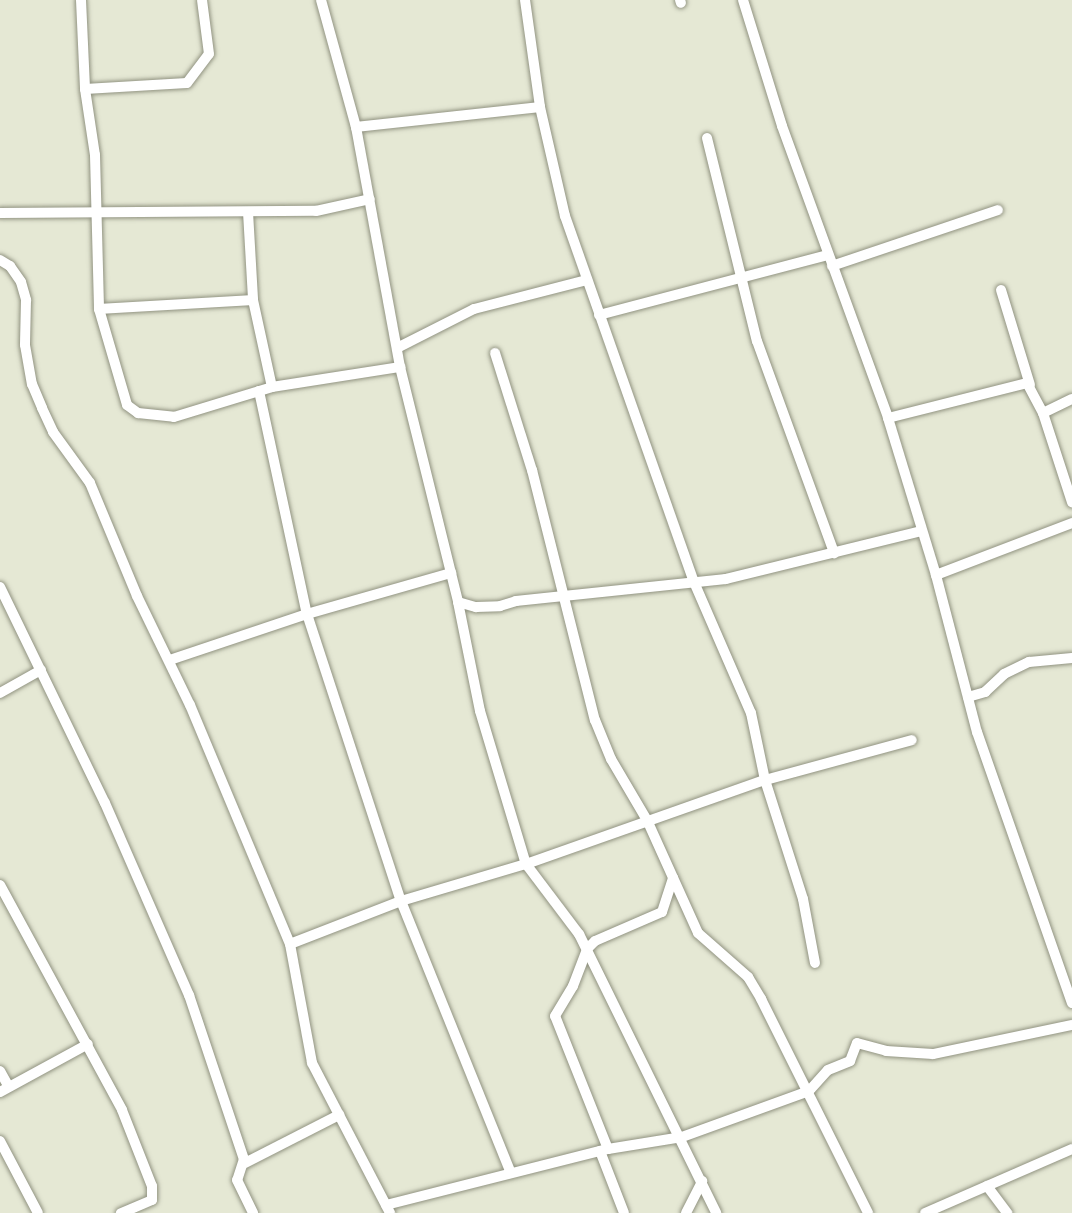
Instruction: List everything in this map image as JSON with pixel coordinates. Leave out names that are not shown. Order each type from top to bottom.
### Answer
[{"type":"street","points":[[81,0],[85,89],[95,155],[99,309],[127,405],[138,414],[174,417],[272,387],[400,367]]},
{"type":"street","points":[[85,89],[187,83],[209,54],[202,0]]},
{"type":"street","points":[[321,0],[356,127],[400,367],[458,602],[480,711],[526,864],[587,949],[682,1137],[716,1213]]},
{"type":"street","points":[[525,0],[540,107],[565,216],[694,582],[751,713],[765,780],[793,859],[815,963]]},
{"type":"street","points":[[743,0],[830,261],[888,418],[936,575],[977,732],[1072,1003]]},
{"type":"street","points":[[356,127],[440,121],[540,107]]},
{"type":"street","points":[[707,138],[757,341],[834,553]]},
{"type":"street","points":[[0,213],[316,211],[370,199]]},
{"type":"street","points":[[599,315],[830,261],[998,210]]},
{"type":"street","points":[[249,212],[253,300],[272,387]]},
{"type":"street","points":[[0,260],[10,266],[21,282],[26,300],[25,345],[32,384],[53,432],[90,483],[137,596],[170,660],[290,944],[312,1063],[388,1209],[511,1173],[604,1150],[682,1137],[809,1090],[828,1070],[850,1061],[857,1043],[886,1051],[933,1053],[1072,1025]]},
{"type":"street","points":[[397,348],[474,309],[587,280]]},
{"type":"street","points":[[1001,290],[1030,385],[1043,413],[1072,501]]},
{"type":"street","points":[[99,309],[253,300]]},
{"type":"street","points":[[495,353],[532,470],[595,720],[611,759],[647,820],[698,933],[748,977],[809,1090],[868,1213]]},
{"type":"street","points":[[888,418],[1017,383],[1030,385]]},
{"type":"street","points":[[259,391],[307,614],[401,901],[511,1173]]},
{"type":"street","points":[[1043,413],[1072,399]]},
{"type":"street","points":[[936,575],[1072,523]]},
{"type":"street","points":[[458,602],[476,608],[500,606],[516,600],[564,597],[761,573],[921,531]]},
{"type":"street","points":[[170,660],[307,614],[451,573]]},
{"type":"street","points":[[0,586],[105,803],[189,995],[245,1163]]},
{"type":"street","points":[[968,697],[985,692],[1023,664],[1072,658]]},
{"type":"street","points":[[0,693],[41,670]]},
{"type":"street","points":[[290,944],[401,901],[526,864],[765,780],[912,740]]},
{"type":"street","points":[[624,1213],[604,1150],[555,1016],[573,986],[587,949],[595,941],[662,912],[674,878]]},
{"type":"street","points":[[0,885],[122,1110],[152,1186],[152,1200],[126,1212]]},
{"type":"street","points":[[0,1071],[4,1089],[88,1044]]},
{"type":"street","points":[[253,1213],[237,1180],[245,1163],[339,1115]]},
{"type":"street","points":[[0,1141],[38,1213]]},
{"type":"street","points":[[925,1213],[1072,1149]]},
{"type":"street","points":[[686,1213],[702,1181]]},
{"type":"street","points":[[987,1186],[1006,1213]]}]
